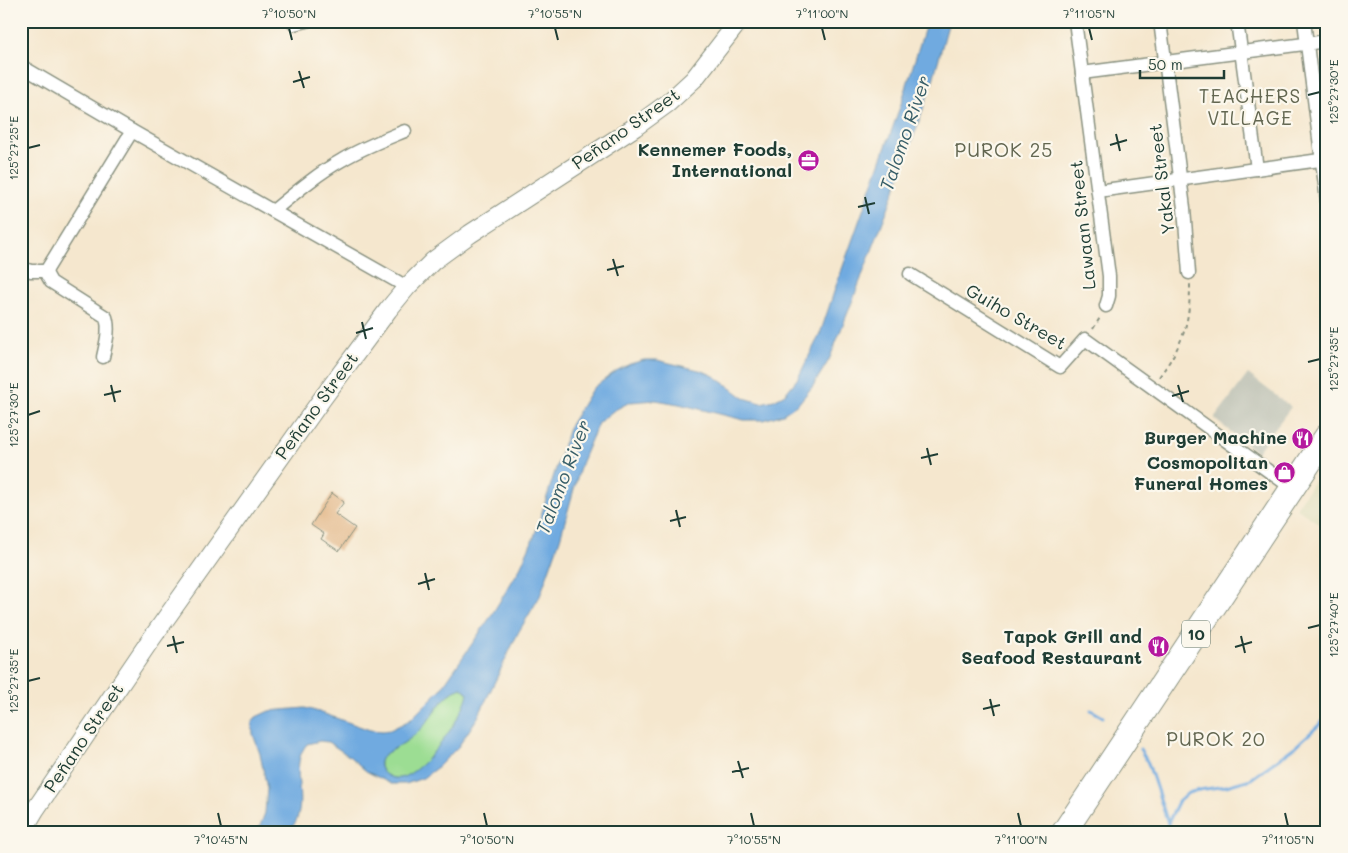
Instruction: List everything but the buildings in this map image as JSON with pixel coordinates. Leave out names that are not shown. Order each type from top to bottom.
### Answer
[{"type":"highway","name":"10","points":[[1064,832],[1327,436]]},
{"type":"street","points":[[294,24],[307,21]]},
{"type":"street","name":"Peñano Street","points":[[22,832],[147,645],[322,399],[407,287],[433,262],[470,234],[635,127],[668,103],[694,79],[739,21]]},
{"type":"street","name":"Lawaan Street","points":[[1075,21],[1109,276],[1109,296],[1106,306]]},
{"type":"street","name":"Yakal Street","points":[[1160,21],[1185,218],[1190,273]]},
{"type":"street","points":[[1237,21],[1257,169]]},
{"type":"street","points":[[1304,21],[1324,159],[1327,201]]},
{"type":"street","points":[[1082,73],[1327,40]]},
{"type":"street","points":[[21,66],[407,287]]},
{"type":"street","points":[[46,271],[132,131]]},
{"type":"street","points":[[273,211],[311,180],[341,160],[370,145],[405,131]]},
{"type":"street","points":[[1098,191],[1324,159]]},
{"type":"street","points":[[21,268],[31,271],[46,271]]},
{"type":"street","points":[[46,271],[51,282],[106,317],[109,324],[103,357]]},
{"type":"street","name":"Guiho Street","points":[[910,274],[1060,366],[1085,339],[1292,488]]},
{"type":"path","points":[[1151,387],[1168,364],[1185,331],[1188,314],[1190,273]]},
{"type":"path","points":[[1085,339],[1106,306]]},
{"type":"shaded area","points":[[1248,374],[1291,407],[1257,452],[1214,419]]},
{"type":"shaded area","points":[[1327,462],[1327,529],[1296,508]]},
{"type":"green space","points":[[461,688],[465,689],[468,694],[465,704],[451,729],[431,755],[421,766],[401,778],[386,775],[380,764],[384,755],[416,734],[426,724],[443,700]]},
{"type":"water","name":"Talomo River","points":[[927,21],[949,21],[933,80],[897,185],[852,302],[829,360],[813,386],[798,404],[783,414],[764,420],[744,420],[656,400],[630,402],[613,411],[598,423],[581,464],[560,539],[540,596],[518,633],[478,717],[458,747],[439,766],[423,778],[406,784],[391,784],[366,771],[349,756],[328,742],[320,741],[307,744],[299,761],[300,800],[295,823],[288,832],[256,832],[265,813],[267,789],[260,754],[253,734],[252,723],[256,717],[269,711],[305,708],[370,730],[383,731],[390,730],[410,720],[441,689],[489,619],[519,570],[534,537],[570,425],[592,389],[616,371],[630,364],[644,360],[657,360],[703,371],[714,376],[744,398],[761,403],[774,400],[785,394],[798,378],[820,334],[900,107]],"holes":[[[461,688],[468,693],[459,715],[442,742],[431,755],[410,774],[400,778],[386,775],[380,768],[384,755],[418,732],[449,695]]]},
{"type":"waterway","points":[[1091,710],[1103,717]]},
{"type":"waterway","points":[[1168,823],[1178,802],[1188,793],[1251,779],[1296,746],[1327,717]]},
{"type":"waterway","points":[[1140,749],[1148,763],[1168,823],[1169,832]]},
{"type":"place","name":"Kennemer Foods, International","points":[[808,160]]},
{"type":"place","name":"Burger Machine","points":[[1303,438]]},
{"type":"place","name":"Cosmopolitan Funeral Homes","points":[[1284,473]]},
{"type":"place","name":"Tapok Grill and Seafood Restaurant","points":[[1158,647]]},
{"type":"district","name":"TEACHERS VILLAGE","points":[[1250,107]]},
{"type":"district","name":"PUROK 25","points":[[1004,150]]},
{"type":"district","name":"PUROK 20","points":[[1216,739]]}]
